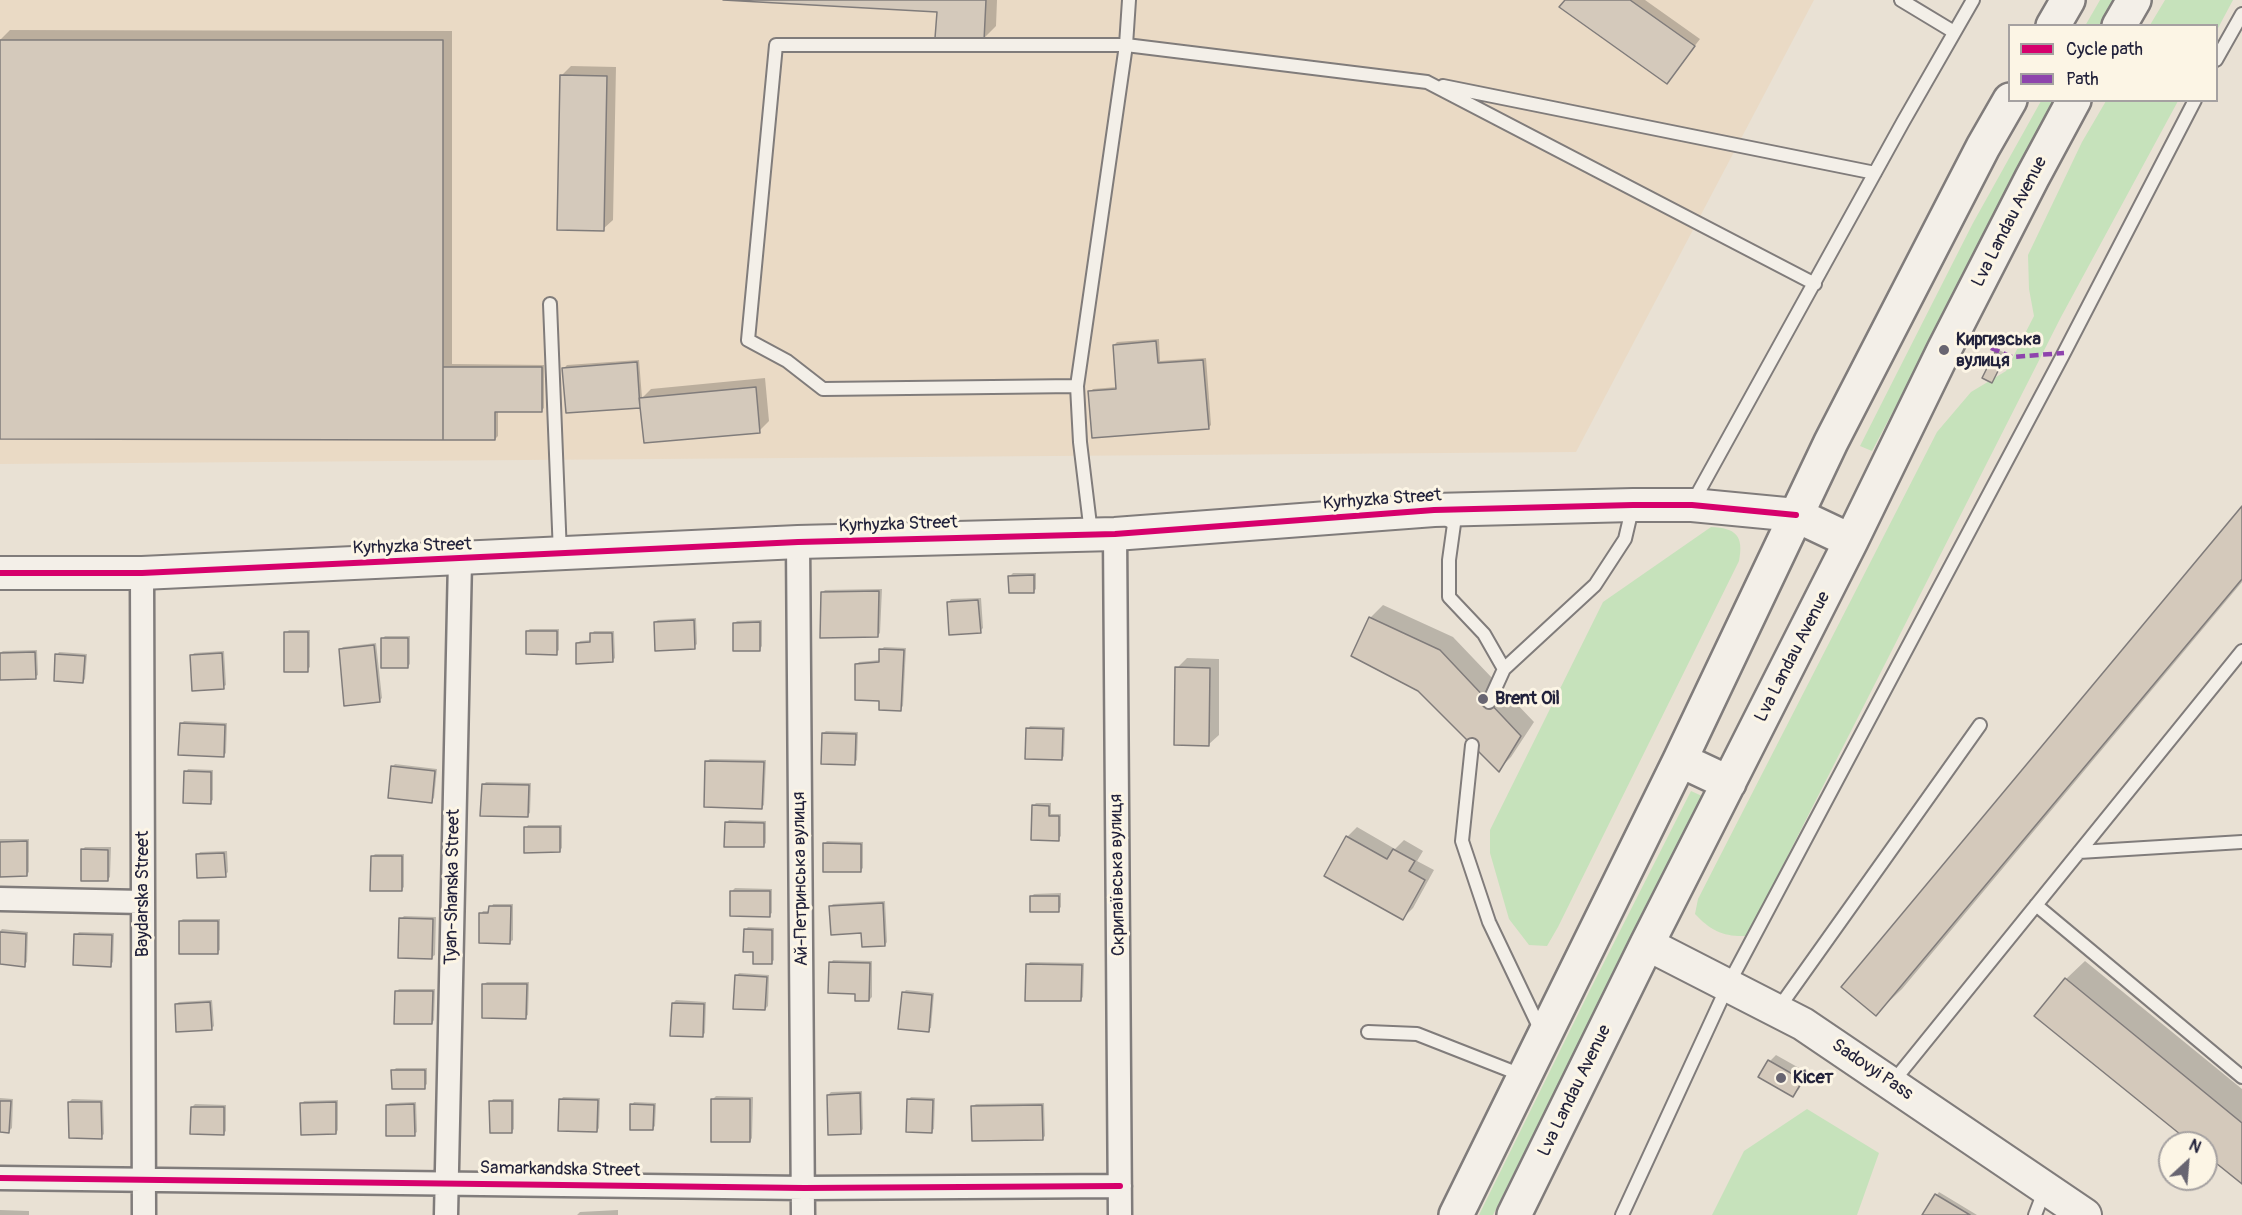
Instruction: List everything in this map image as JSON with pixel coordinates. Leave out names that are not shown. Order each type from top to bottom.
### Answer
[{"type":"main road","points":[[2054,24],[2068,0]]},
{"type":"main road","points":[[2120,24],[2134,0]]},
{"type":"main road","points":[[1456,1215],[1680,760],[1796,515],[1934,241],[2009,102]]},
{"type":"main road","name":"Lva Landau Avenue","points":[[1514,1215],[1949,340],[2073,102]]},
{"type":"main road","points":[[1796,515],[1851,541]]},
{"type":"main road","points":[[1680,760],[1730,783]]},
{"type":"street","name":"Kyrhyzka Street","points":[[0,573],[142,573],[460,560],[798,542],[1103,534],[1434,510],[1692,505],[1796,515]]},
{"type":"street","name":"Скрипаївська вулиця","points":[[1103,534],[1120,1215]]},
{"type":"street","name":"Ай-Петринська вулиця","points":[[798,542],[803,1215]]},
{"type":"street","name":"Tyan-Shanska Street","points":[[446,1215],[460,560]]},
{"type":"street","name":"Baydarska Street","points":[[142,573],[144,1215]]},
{"type":"street","points":[[0,899],[143,902]]},
{"type":"street","name":"Sadovyi Pass","points":[[1647,944],[1803,1024],[1892,1083],[2041,1201],[2085,1215]]},
{"type":"street","name":"Samarkandska Street","points":[[0,1178],[804,1188],[1120,1186]]},
{"type":"lane","points":[[1103,534],[1080,442],[1077,386],[1126,45],[1129,0]]},
{"type":"lane","points":[[1901,0],[1954,32]]},
{"type":"lane","points":[[1692,505],[1973,0]]},
{"type":"lane","points":[[2218,58],[2242,14]]},
{"type":"lane","points":[[1077,386],[823,389],[787,361],[748,340],[776,45],[1126,45],[1427,82],[1875,173]]},
{"type":"lane","points":[[1427,82],[1815,284]]},
{"type":"lane","points":[[1622,1215],[1728,985],[2064,353],[2194,102]]},
{"type":"lane","points":[[550,304],[560,555]]},
{"type":"lane","points":[[1489,702],[1504,669],[1595,585],[1626,539],[1633,505]]},
{"type":"lane","points":[[1434,510],[1454,524],[1449,560],[1449,597],[1484,634],[1504,669]]},
{"type":"lane","points":[[1892,1083],[2242,651]]},
{"type":"lane","points":[[1778,1010],[1980,725]]},
{"type":"lane","points":[[1472,745],[1462,841],[1490,922],[1543,1036]]},
{"type":"lane","points":[[2079,852],[2242,842]]},
{"type":"lane","points":[[2036,905],[2242,1077]]},
{"type":"lane","points":[[1368,1032],[1417,1034],[1524,1076]]},
{"type":"shaded area","points":[[0,0],[1814,0],[1576,452],[0,464]]},
{"type":"green space","points":[[2100,0],[2117,0],[2103,24],[2086,24]]},
{"type":"green space","points":[[2165,0],[2233,0],[2218,28],[2218,24],[2151,24]]},
{"type":"green space","points":[[2040,102],[2057,102],[1872,451],[1860,446],[1973,223]]},
{"type":"green space","points":[[2105,102],[2177,102],[2061,317],[1747,936],[1718,932],[1695,914],[1698,899],[1937,432],[1971,392],[2006,371],[2034,316],[2029,289],[2028,255],[2082,142]]},
{"type":"green space","points":[[1711,527],[1727,529],[1736,535],[1740,545],[1739,561],[1558,927],[1547,946],[1529,945],[1509,919],[1490,853],[1490,830],[1603,602]]},
{"type":"green space","points":[[1691,791],[1702,796],[1493,1215],[1479,1215],[1590,990]]},
{"type":"green space","points":[[1807,1109],[1879,1153],[1857,1215],[1712,1215],[1744,1151]]},
{"type":"building","points":[[723,0],[986,0],[984,41],[935,38],[937,12]]},
{"type":"building","points":[[1565,0],[1630,0],[1695,46],[1667,84],[1559,7]]},
{"type":"building","points":[[0,40],[443,40],[443,440],[0,439]]},
{"type":"building","points":[[560,75],[607,76],[604,231],[557,230]]},
{"type":"building","points":[[1156,341],[1158,363],[1203,360],[1209,429],[1092,438],[1088,391],[1116,389],[1113,345]]},
{"type":"building","points":[[1995,352],[2005,357],[1992,383],[1982,378]]},
{"type":"building","points":[[637,362],[640,408],[566,413],[562,368]]},
{"type":"building","points":[[443,367],[542,367],[542,412],[495,412],[495,440],[443,440]]},
{"type":"building","points":[[756,387],[760,433],[644,443],[639,398]]},
{"type":"building","points":[[2242,506],[2242,579],[1876,1016],[1841,987]]},
{"type":"building","points":[[1034,575],[1034,593],[1009,593],[1008,576]]},
{"type":"building","points":[[879,591],[878,637],[820,638],[821,592]]},
{"type":"building","points":[[978,600],[981,633],[949,635],[947,602]]},
{"type":"building","points":[[1369,617],[1440,650],[1521,736],[1499,772],[1418,691],[1351,656]]},
{"type":"building","points":[[694,620],[695,649],[655,651],[654,622]]},
{"type":"building","points":[[760,622],[760,651],[733,651],[733,623]]},
{"type":"building","points":[[526,631],[557,631],[557,655],[526,654]]},
{"type":"building","points":[[284,632],[308,632],[308,672],[284,672]]},
{"type":"building","points":[[590,633],[612,633],[613,662],[576,664],[576,643],[590,642]]},
{"type":"building","points":[[381,638],[408,638],[408,668],[381,668]]},
{"type":"building","points":[[374,645],[380,702],[344,706],[339,649]]},
{"type":"building","points":[[879,649],[904,650],[901,711],[879,710],[879,701],[855,700],[855,664],[879,662]]},
{"type":"building","points":[[35,652],[36,679],[0,680],[0,653]]},
{"type":"building","points":[[222,653],[224,689],[192,691],[190,655]]},
{"type":"building","points":[[55,654],[85,656],[83,683],[54,681]]},
{"type":"building","points":[[1175,667],[1210,668],[1209,746],[1174,745]]},
{"type":"building","points":[[180,723],[225,725],[224,757],[178,755]]},
{"type":"building","points":[[1026,728],[1063,729],[1062,760],[1025,759]]},
{"type":"building","points":[[822,733],[856,734],[855,765],[821,764]]},
{"type":"building","points":[[705,761],[764,762],[762,809],[704,807]]},
{"type":"building","points":[[391,766],[435,771],[432,803],[388,798]]},
{"type":"building","points":[[184,771],[211,772],[211,804],[183,803]]},
{"type":"building","points":[[482,784],[529,785],[528,817],[480,816]]},
{"type":"building","points":[[1032,805],[1049,806],[1049,816],[1059,816],[1059,841],[1031,840]]},
{"type":"building","points":[[725,822],[764,823],[764,847],[724,847]]},
{"type":"building","points":[[524,827],[560,827],[560,852],[524,853]]},
{"type":"building","points":[[1346,836],[1387,859],[1393,849],[1415,861],[1409,871],[1425,880],[1403,920],[1324,876]]},
{"type":"building","points":[[27,841],[27,876],[0,877],[0,842]]},
{"type":"building","points":[[823,843],[861,844],[861,872],[823,872]]},
{"type":"building","points":[[81,849],[108,850],[108,881],[81,881]]},
{"type":"building","points":[[224,853],[226,877],[197,878],[196,854]]},
{"type":"building","points":[[371,856],[402,856],[402,891],[370,891]]},
{"type":"building","points":[[730,891],[770,891],[770,917],[730,916]]},
{"type":"building","points":[[1030,896],[1059,896],[1059,912],[1030,912]]},
{"type":"building","points":[[883,903],[885,946],[862,947],[861,933],[831,935],[829,906]]},
{"type":"building","points":[[489,906],[511,906],[510,944],[479,943],[479,913],[488,913]]},
{"type":"building","points":[[399,918],[433,919],[432,959],[398,958]]},
{"type":"building","points":[[179,921],[218,921],[218,954],[179,954]]},
{"type":"building","points":[[744,929],[772,930],[772,964],[753,964],[753,952],[743,952]]},
{"type":"building","points":[[0,932],[26,934],[25,967],[0,964]]},
{"type":"building","points":[[74,934],[112,935],[111,967],[73,965]]},
{"type":"building","points":[[829,962],[870,963],[869,1001],[855,1001],[855,994],[828,993]]},
{"type":"building","points":[[1026,964],[1082,965],[1081,1001],[1025,1001]]},
{"type":"building","points":[[735,975],[767,977],[765,1010],[733,1009]]},
{"type":"building","points":[[2065,978],[2242,1123],[2242,1184],[2218,1165],[2218,1131],[2176,1131],[2034,1016]]},
{"type":"building","points":[[482,984],[527,984],[526,1019],[482,1018]]},
{"type":"building","points":[[395,991],[433,991],[432,1024],[394,1024]]},
{"type":"building","points":[[902,992],[932,995],[929,1032],[898,1029]]},
{"type":"building","points":[[210,1002],[212,1030],[176,1032],[175,1004]]},
{"type":"building","points":[[672,1003],[704,1004],[703,1037],[670,1036]]},
{"type":"building","name":"Кісет","points":[[1768,1060],[1803,1080],[1793,1097],[1758,1077]]},
{"type":"building","points":[[391,1070],[425,1070],[425,1089],[392,1089]]},
{"type":"building","points":[[860,1093],[861,1134],[828,1135],[827,1095]]},
{"type":"building","points":[[559,1099],[598,1100],[597,1132],[558,1131]]},
{"type":"building","points":[[711,1099],[750,1099],[750,1142],[711,1142]]},
{"type":"building","points":[[907,1099],[933,1100],[932,1133],[906,1132]]},
{"type":"building","points":[[0,1101],[11,1101],[9,1133],[0,1132]]},
{"type":"building","points":[[489,1101],[512,1101],[512,1133],[490,1133]]},
{"type":"building","points":[[68,1102],[101,1102],[102,1139],[69,1138]]},
{"type":"building","points":[[336,1102],[336,1134],[301,1135],[300,1103]]},
{"type":"building","points":[[414,1104],[415,1136],[386,1136],[386,1105]]},
{"type":"building","points":[[630,1104],[654,1105],[653,1130],[630,1130]]},
{"type":"building","points":[[1042,1105],[1043,1140],[972,1141],[971,1106]]},
{"type":"building","points":[[191,1107],[224,1107],[224,1135],[190,1134]]},
{"type":"building","points":[[1935,1194],[1970,1215],[1922,1215]]},
{"type":"marked path","points":[[1991,348],[2012,357],[2064,353]]},
{"type":"cycle path","points":[[0,573],[142,573],[798,542],[1115,534],[1434,510],[1692,505],[1796,515]]},
{"type":"cycle path","points":[[0,1178],[804,1188],[1120,1186]]},
{"type":"place","name":"Киргизська вулиця","points":[[1944,350]]},
{"type":"place","name":"Brent Oil","points":[[1483,699]]},
{"type":"place","name":"Кісет","points":[[1781,1078]]}]
